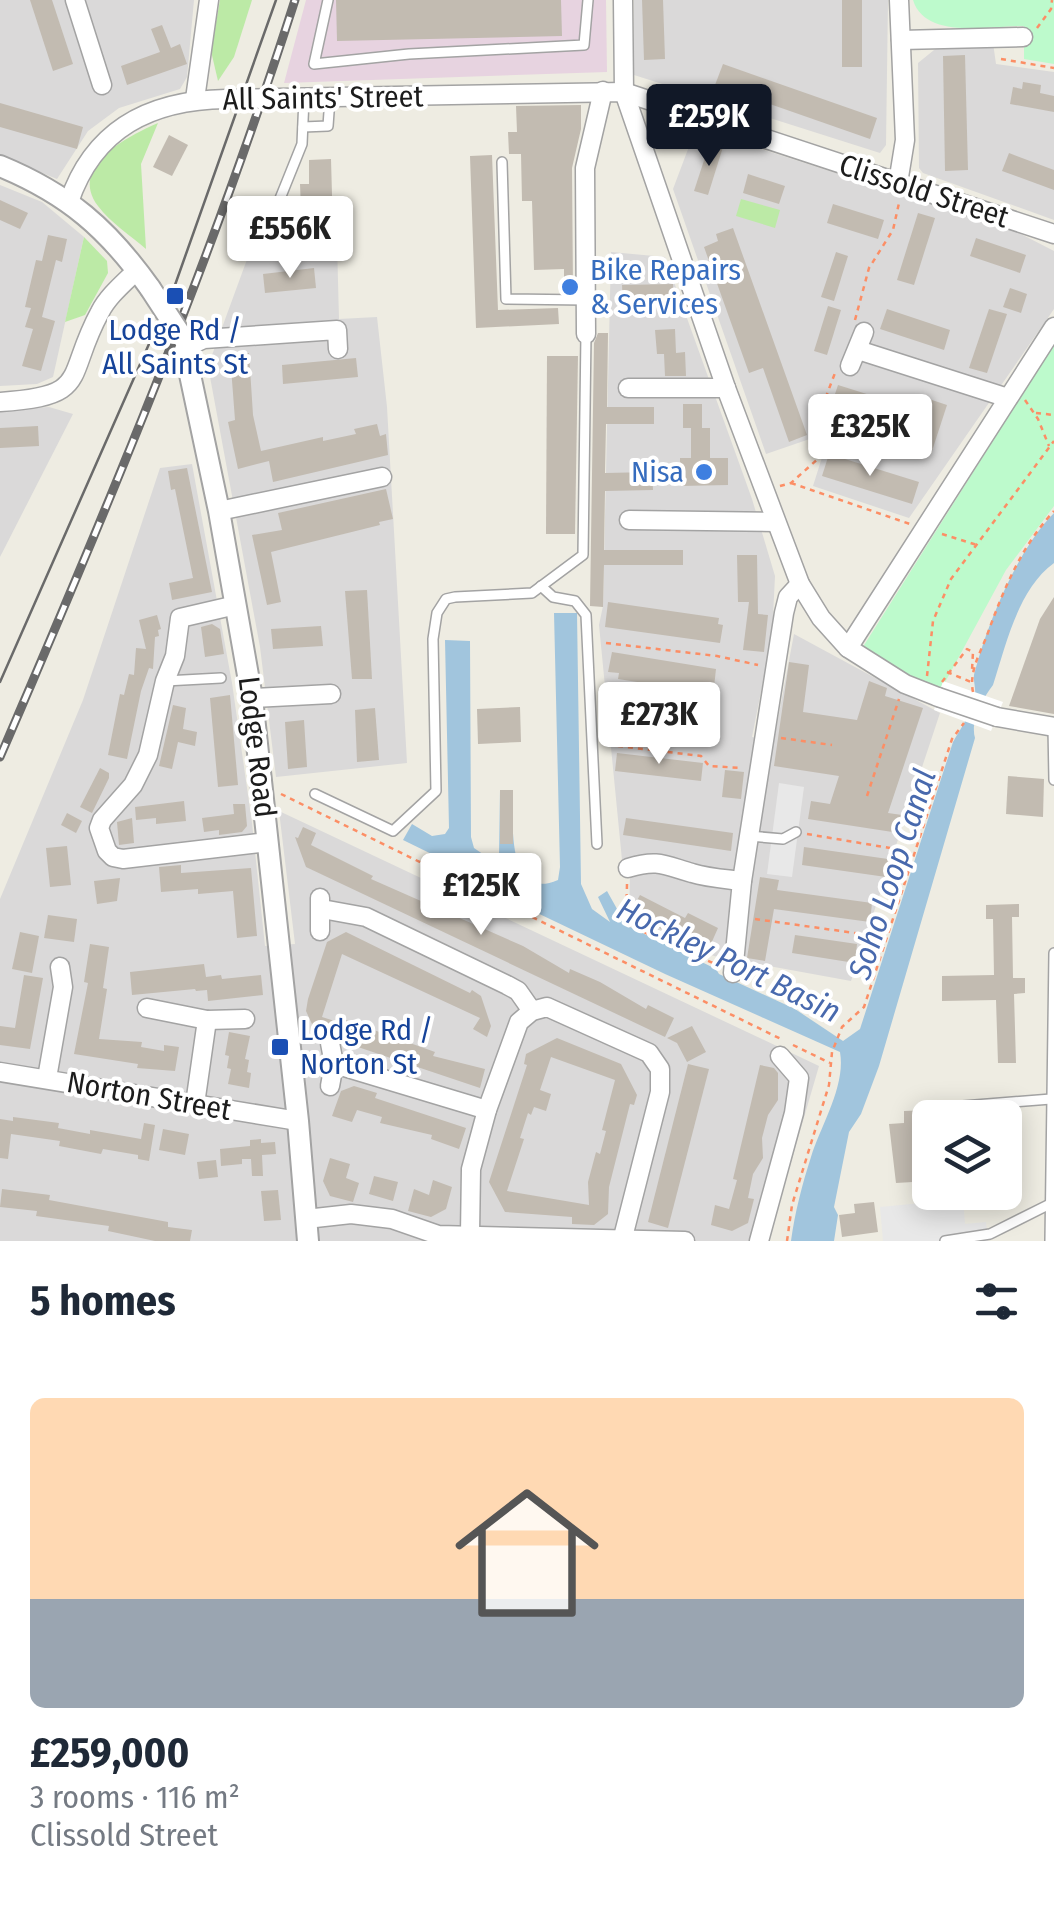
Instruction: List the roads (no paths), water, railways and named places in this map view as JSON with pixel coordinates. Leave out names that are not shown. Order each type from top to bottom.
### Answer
[{"type":"street","points":[[75,0],[102,85]]},
{"type":"street","points":[[195,100],[208,0]]},
{"type":"street","points":[[622,0],[624,92],[726,388],[800,584],[821,618],[848,648],[905,684],[997,717],[1054,727]]},
{"type":"street","points":[[898,183],[905,140],[900,0]]},
{"type":"street","points":[[901,40],[1023,37]]},
{"type":"street","points":[[1000,38],[1001,59]]},
{"type":"street","points":[[586,334],[585,168],[603,91]]},
{"type":"street","name":"All Saints' Street","points":[[69,202],[88,158],[101,143],[140,117],[195,100],[624,92]]},
{"type":"street","name":"Clissold Street","points":[[624,92],[1054,234]]},
{"type":"street","name":"Lodge Road","points":[[0,166],[40,183],[105,231],[150,288],[184,342],[252,698],[308,1241]]},
{"type":"street","points":[[0,402],[37,400],[66,388],[76,377],[100,310],[137,270]]},
{"type":"street","points":[[848,648],[1054,326]]},
{"type":"street","points":[[184,342],[336,330],[338,349]]},
{"type":"street","points":[[857,349],[1012,391]]},
{"type":"street","points":[[636,383],[726,388]]},
{"type":"street","points":[[219,511],[382,478]]},
{"type":"street","points":[[629,520],[775,522]]},
{"type":"street","points":[[733,972],[742,881],[788,597],[800,584]]},
{"type":"street","points":[[236,605],[180,618],[176,656],[148,755],[133,786],[99,828],[113,857],[131,859],[168,851],[216,850],[268,842]]},
{"type":"street","points":[[252,698],[331,694]]},
{"type":"street","points":[[628,868],[668,857],[692,874],[742,881]]},
{"type":"street","points":[[320,931],[321,903],[366,917],[508,984],[532,1011]]},
{"type":"street","points":[[47,1078],[63,987],[60,967]]},
{"type":"street","points":[[470,1234],[471,1169],[487,1110],[515,1029],[524,1015],[547,1007],[650,1053],[660,1069],[660,1092],[630,1239]]},
{"type":"street","points":[[147,1008],[207,1020],[245,1019]]},
{"type":"street","points":[[195,1104],[207,1020]]},
{"type":"street","points":[[330,1042],[334,1064],[330,1086]]},
{"type":"street","points":[[758,1241],[794,1113],[815,1071],[780,1056]]},
{"type":"street","points":[[334,1064],[487,1110]]},
{"type":"street","name":"Norton Street","points":[[0,1072],[298,1121]]},
{"type":"street","points":[[306,1219],[392,1219],[438,1238],[470,1234],[685,1241]]},
{"type":"lane","points":[[328,0],[314,64],[409,54],[584,45],[588,0]]},
{"type":"lane","points":[[271,221],[302,144],[304,98]]},
{"type":"lane","points":[[303,127],[328,126],[330,98]]},
{"type":"lane","points":[[502,162],[506,299],[586,300]]},
{"type":"lane","points":[[315,794],[393,831],[436,791],[434,639],[437,613],[446,599],[532,593],[583,555],[586,334]]},
{"type":"lane","points":[[541,586],[553,597],[575,601],[586,614],[597,844]]},
{"type":"lane","points":[[166,681],[222,678]]},
{"type":"lane","points":[[1054,727],[1054,780]]},
{"type":"lane","points":[[749,836],[783,840],[796,832]]},
{"type":"lane","points":[[1050,1241],[1054,952]]},
{"type":"lane","points":[[1022,1101],[1051,1099]]},
{"type":"lane","points":[[944,1241],[990,1234],[1050,1204]]},
{"type":"water","points":[[1054,513],[1054,563],[1022,602],[993,685],[978,710],[975,738],[879,1066],[861,1114],[849,1132],[834,1207],[838,1215],[834,1241],[791,1241],[808,1167],[836,1092],[840,1052],[470,881],[450,863],[403,840],[412,824],[432,836],[445,834],[449,828],[445,640],[470,641],[474,848],[490,859],[499,857],[500,790],[513,790],[513,836],[520,869],[541,884],[558,880],[554,613],[577,613],[581,884],[592,909],[610,922],[598,897],[607,891],[626,925],[795,1009],[843,1041],[860,1029],[953,742],[972,707],[974,674],[996,609],[1028,546]]},
{"type":"tram line","points":[[0,682],[175,285],[276,0]]},
{"type":"railway","points":[[0,757],[194,287],[295,0]]},
{"type":"place","name":"Bike Repairs & Services","points":[[570,287]]},
{"type":"place","name":"Lodge Rd / All Saints St","points":[[175,296]]},
{"type":"place","name":"Nisa","points":[[704,472]]},
{"type":"place","name":"Lodge Rd / Norton St","points":[[280,1047]]},
{"type":"water label","name":"Soho Loop Canal","points":[[892,874]]},
{"type":"water label","name":"Hockley Port Basin","points":[[729,960]]}]
